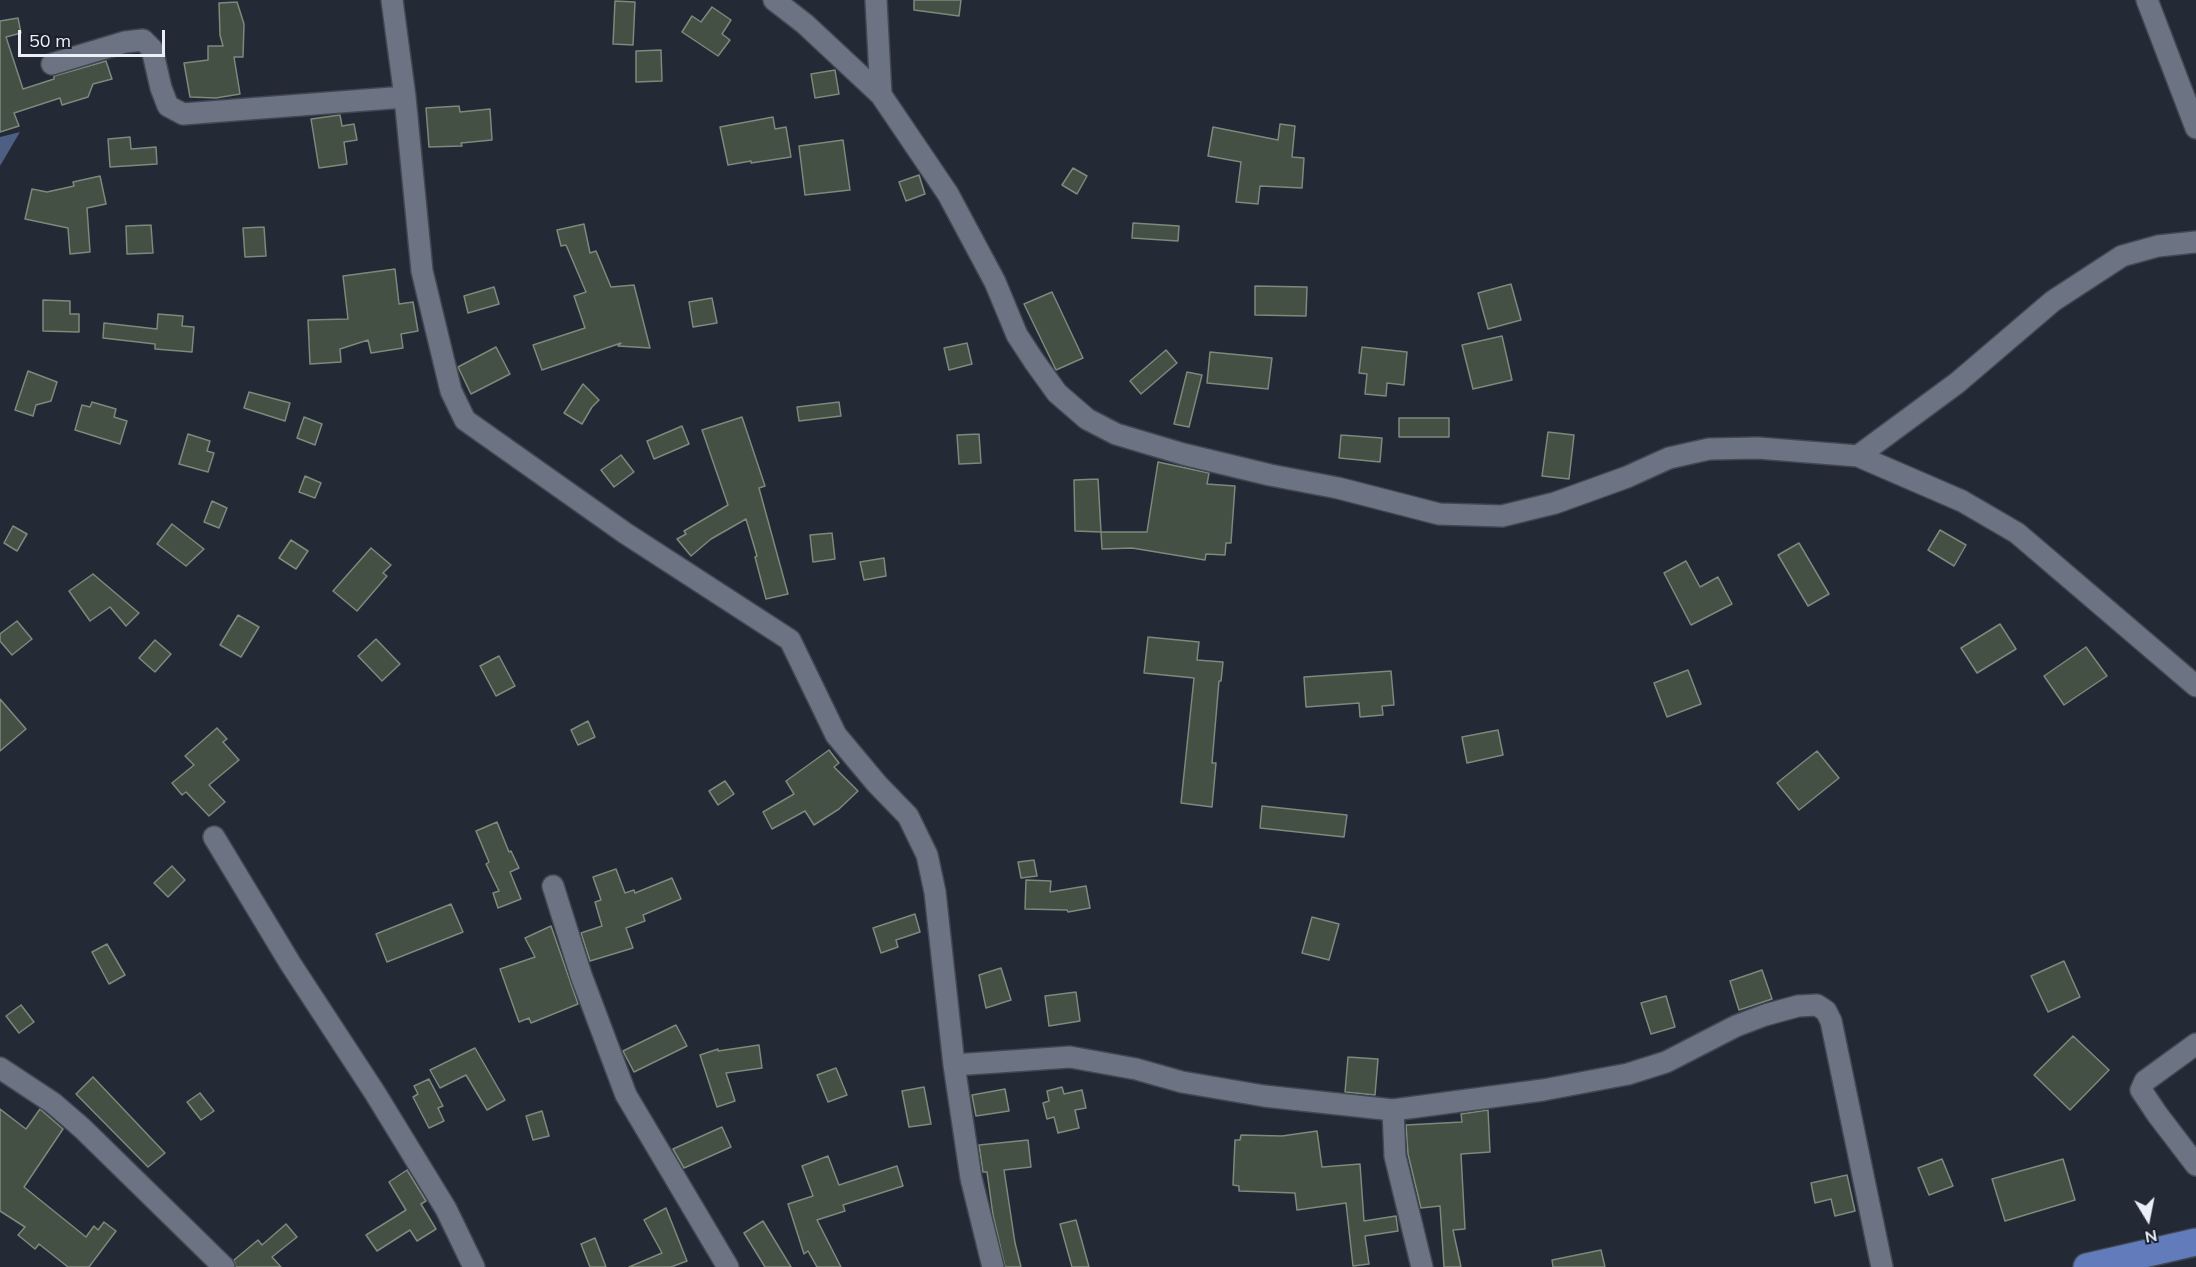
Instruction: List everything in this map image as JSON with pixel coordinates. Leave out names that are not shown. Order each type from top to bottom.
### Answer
[{"type":"main road","points":[[2087,1267],[2196,1242]]},
{"type":"street","points":[[392,0],[405,97],[422,272],[452,391],[465,420],[625,533],[790,640],[836,735],[877,784],[908,816],[927,855],[934,892],[954,1065],[971,1178],[993,1267]]},
{"type":"street","points":[[774,0],[805,24],[881,95],[948,194],[995,282],[1017,335],[1034,362],[1058,393],[1087,419],[1116,434],[1183,454],[1270,475],[1338,488],[1439,514],[1502,516],[1555,503],[1627,477],[1669,458],[1709,449],[1758,448],[1858,456],[1962,501],[2017,532],[2196,686]]},
{"type":"street","points":[[876,0],[881,95]]},
{"type":"street","points":[[2147,0],[2196,128]]},
{"type":"street","points":[[52,64],[125,42],[143,40],[152,49],[160,88],[168,106],[183,114],[405,97]]},
{"type":"street","points":[[1858,456],[1957,382],[2053,301],[2122,256],[2158,246],[2196,242]]},
{"type":"street","points":[[214,837],[290,963],[441,1199],[474,1267]]},
{"type":"street","points":[[553,886],[581,975],[626,1095],[728,1267]]},
{"type":"street","points":[[954,1065],[1070,1058],[1136,1069],[1182,1082],[1264,1095],[1393,1110],[1544,1090],[1628,1074],[1666,1062],[1736,1026],[1765,1015],[1798,1006],[1817,1005],[1826,1011],[1831,1021],[1882,1267]]},
{"type":"street","points":[[2196,1044],[2145,1081],[2141,1090],[2196,1165]]},
{"type":"street","points":[[0,1068],[53,1103],[82,1128],[224,1267]]},
{"type":"street","points":[[1393,1110],[1395,1156],[1422,1267]]},
{"type":"shaded area","points":[[20,132],[0,166],[0,137]]},
{"type":"building","points":[[914,0],[961,0],[959,16],[914,10]]},
{"type":"building","points":[[615,1],[635,2],[633,45],[613,44]]},
{"type":"building","points":[[237,2],[244,24],[243,57],[234,57],[240,94],[216,98],[190,97],[184,63],[208,60],[208,46],[223,46],[220,35],[219,3]]},
{"type":"building","points":[[712,7],[731,20],[722,34],[730,40],[718,56],[682,32],[692,16],[701,22]]},
{"type":"building","points":[[18,18],[21,33],[6,37],[23,89],[54,79],[54,76],[106,61],[112,79],[93,84],[88,97],[62,105],[60,98],[14,113],[19,126],[0,132],[0,21]]},
{"type":"building","points":[[661,50],[662,81],[636,82],[636,51]]},
{"type":"building","points":[[835,70],[839,94],[815,98],[811,74]]},
{"type":"building","points":[[459,106],[460,112],[490,109],[492,140],[461,143],[462,146],[429,147],[426,108]]},
{"type":"building","points":[[340,115],[342,126],[354,124],[357,140],[344,142],[347,164],[319,168],[311,119]]},
{"type":"building","points":[[773,117],[775,129],[786,127],[791,157],[728,165],[720,127]]},
{"type":"building","points":[[1280,124],[1295,126],[1292,157],[1304,158],[1302,188],[1260,186],[1258,204],[1236,202],[1241,162],[1208,156],[1213,127],[1278,140]]},
{"type":"building","points":[[130,137],[131,149],[156,147],[157,164],[110,167],[108,139]]},
{"type":"building","points":[[843,140],[850,190],[805,195],[799,146]]},
{"type":"building","points":[[1073,168],[1087,176],[1077,194],[1062,185]]},
{"type":"building","points":[[919,175],[925,194],[906,201],[899,182]]},
{"type":"building","points":[[100,176],[106,204],[87,208],[90,252],[70,254],[68,228],[25,219],[32,189],[47,192],[74,186],[73,182]]},
{"type":"building","points":[[1133,223],[1179,226],[1178,241],[1132,238]]},
{"type":"building","points":[[584,224],[590,253],[596,251],[611,287],[634,285],[650,348],[618,346],[621,343],[542,370],[533,345],[585,328],[574,296],[586,292],[566,245],[561,246],[557,230]]},
{"type":"building","points":[[151,225],[153,253],[127,254],[126,226]]},
{"type":"building","points":[[264,227],[266,256],[245,257],[243,228]]},
{"type":"building","points":[[395,269],[399,304],[413,302],[418,331],[401,334],[403,348],[371,353],[368,340],[340,349],[341,362],[310,364],[308,320],[348,319],[343,276]]},
{"type":"building","points":[[1511,284],[1521,320],[1488,329],[1478,293]]},
{"type":"building","points":[[1255,286],[1307,287],[1306,316],[1255,315]]},
{"type":"building","points":[[494,287],[499,304],[468,313],[464,296]]},
{"type":"building","points":[[1052,292],[1083,358],[1056,370],[1024,304]]},
{"type":"building","points":[[712,298],[717,323],[693,327],[689,302]]},
{"type":"building","points":[[43,300],[70,301],[70,314],[79,314],[79,332],[43,331]]},
{"type":"building","points":[[158,314],[183,316],[182,326],[194,327],[192,352],[155,349],[155,344],[103,338],[104,323],[157,329]]},
{"type":"building","points":[[1502,336],[1512,380],[1473,389],[1462,345]]},
{"type":"building","points":[[967,343],[972,364],[949,370],[944,348]]},
{"type":"building","points":[[496,347],[510,374],[471,394],[458,367]]},
{"type":"building","points":[[1362,347],[1407,352],[1404,385],[1387,383],[1386,396],[1365,394],[1367,374],[1359,373]]},
{"type":"building","points":[[1166,350],[1177,363],[1141,394],[1130,381]]},
{"type":"building","points":[[1210,352],[1272,358],[1268,389],[1207,383]]},
{"type":"building","points":[[28,371],[57,382],[51,401],[36,405],[33,416],[15,410]]},
{"type":"building","points":[[1187,372],[1202,375],[1189,427],[1174,424]]},
{"type":"building","points":[[583,384],[599,400],[582,424],[564,413]]},
{"type":"building","points":[[249,392],[290,403],[285,421],[244,408]]},
{"type":"building","points":[[92,402],[116,409],[114,417],[127,421],[120,444],[75,430],[82,405],[90,407]]},
{"type":"building","points":[[839,402],[841,416],[799,421],[797,407]]},
{"type":"building","points":[[304,417],[322,424],[315,445],[297,438]]},
{"type":"building","points":[[742,417],[765,486],[759,488],[788,594],[766,599],[746,519],[711,539],[691,556],[677,539],[686,534],[684,531],[728,505],[702,430]]},
{"type":"building","points":[[1399,418],[1449,418],[1449,437],[1399,437]]},
{"type":"building","points":[[682,426],[689,444],[654,459],[647,441]]},
{"type":"building","points":[[1548,432],[1574,435],[1569,479],[1542,476]]},
{"type":"building","points":[[188,434],[210,441],[207,451],[214,453],[208,472],[179,464]]},
{"type":"building","points":[[979,434],[981,463],[959,464],[957,435]]},
{"type":"building","points":[[1341,435],[1382,438],[1380,462],[1339,458]]},
{"type":"building","points":[[621,455],[634,472],[614,487],[601,470]]},
{"type":"building","points":[[1158,462],[1209,473],[1207,484],[1235,486],[1231,543],[1226,543],[1225,555],[1206,554],[1205,560],[1132,548],[1102,549],[1101,532],[1147,532]]},
{"type":"building","points":[[305,476],[321,483],[315,498],[299,492]]},
{"type":"building","points":[[1098,479],[1101,532],[1075,531],[1074,480]]},
{"type":"building","points":[[212,501],[227,508],[219,528],[204,522]]},
{"type":"building","points":[[172,524],[204,549],[186,566],[157,544]]},
{"type":"building","points":[[13,526],[27,534],[17,551],[4,543]]},
{"type":"building","points":[[1940,530],[1966,545],[1954,566],[1928,550]]},
{"type":"building","points":[[832,533],[835,559],[813,562],[810,535]]},
{"type":"building","points":[[291,540],[308,551],[296,569],[279,558]]},
{"type":"building","points":[[1799,543],[1829,594],[1808,606],[1778,555]]},
{"type":"building","points":[[371,548],[391,565],[383,573],[387,576],[357,611],[333,591]]},
{"type":"building","points":[[884,558],[886,576],[864,580],[860,562]]},
{"type":"building","points":[[1686,561],[1700,587],[1718,577],[1732,604],[1691,625],[1664,573]]},
{"type":"building","points":[[93,574],[139,613],[126,626],[110,607],[90,621],[69,591]]},
{"type":"building","points":[[238,615],[259,627],[241,657],[220,645]]},
{"type":"building","points":[[17,621],[32,639],[12,655],[0,641],[0,634]]},
{"type":"building","points":[[2000,624],[2016,649],[1977,673],[1961,648]]},
{"type":"building","points":[[1148,637],[1199,642],[1197,660],[1223,662],[1221,681],[1219,681],[1212,763],[1216,763],[1212,807],[1181,803],[1194,678],[1144,673]]},
{"type":"building","points":[[376,639],[400,664],[382,681],[358,656]]},
{"type":"building","points":[[155,640],[171,654],[155,672],[139,658]]},
{"type":"building","points":[[2086,647],[2107,676],[2064,705],[2044,676]]},
{"type":"building","points":[[499,656],[515,686],[496,696],[480,666]]},
{"type":"building","points":[[1688,670],[1701,704],[1667,717],[1654,683]]},
{"type":"building","points":[[1391,671],[1394,705],[1382,706],[1383,715],[1360,717],[1359,703],[1306,707],[1304,677]]},
{"type":"building","points":[[0,699],[26,729],[0,751]]},
{"type":"building","points":[[588,721],[595,737],[578,745],[571,730]]},
{"type":"building","points":[[217,728],[227,739],[223,742],[239,760],[209,785],[225,802],[209,816],[186,792],[182,795],[172,783],[194,765],[185,756]]},
{"type":"building","points":[[1498,730],[1503,755],[1467,763],[1462,737]]},
{"type":"building","points":[[829,750],[839,763],[834,767],[858,791],[839,809],[814,825],[805,811],[772,829],[763,812],[794,794],[786,781]]},
{"type":"building","points":[[1817,751],[1839,778],[1799,810],[1777,783]]},
{"type":"building","points":[[725,781],[734,794],[718,805],[709,791]]},
{"type":"building","points":[[1262,806],[1347,815],[1344,837],[1260,828]]},
{"type":"building","points":[[497,822],[509,852],[511,851],[519,868],[510,872],[521,899],[498,908],[493,893],[499,891],[486,864],[489,862],[476,831]]},
{"type":"building","points":[[1034,860],[1037,876],[1021,878],[1018,862]]},
{"type":"building","points":[[172,866],[185,880],[168,897],[154,883]]},
{"type":"building","points":[[616,869],[625,893],[634,890],[635,893],[672,878],[681,899],[643,915],[645,921],[626,928],[633,948],[590,961],[581,933],[602,926],[595,902],[601,900],[593,877]]},
{"type":"building","points":[[1026,880],[1051,881],[1050,892],[1086,886],[1090,908],[1068,912],[1067,910],[1025,909]]},
{"type":"building","points":[[451,904],[463,932],[387,962],[376,934]]},
{"type":"building","points":[[915,914],[920,932],[896,940],[898,947],[881,953],[873,928]]},
{"type":"building","points":[[1312,917],[1339,924],[1329,960],[1302,953]]},
{"type":"building","points":[[551,926],[578,1004],[531,1023],[529,1018],[519,1022],[500,969],[535,957],[525,938]]},
{"type":"building","points":[[107,944],[125,975],[109,984],[92,952]]},
{"type":"building","points":[[2064,961],[2080,997],[2048,1012],[2031,976]]},
{"type":"building","points":[[1001,968],[1011,1000],[986,1008],[979,975]]},
{"type":"building","points":[[1762,970],[1772,999],[1739,1010],[1730,981]]},
{"type":"building","points":[[1076,992],[1080,1021],[1049,1026],[1045,996]]},
{"type":"building","points":[[1666,996],[1675,1027],[1651,1034],[1641,1003]]},
{"type":"building","points":[[21,1005],[34,1022],[19,1033],[6,1016]]},
{"type":"building","points":[[676,1025],[687,1046],[634,1072],[623,1051]]},
{"type":"building","points":[[2073,1036],[2109,1070],[2070,1110],[2034,1075]]},
{"type":"building","points":[[759,1045],[762,1068],[726,1073],[735,1101],[717,1107],[700,1055],[718,1049],[718,1051]]},
{"type":"building","points":[[475,1048],[505,1100],[487,1110],[466,1075],[440,1088],[430,1070]]},
{"type":"building","points":[[1348,1057],[1378,1059],[1375,1095],[1345,1092]]},
{"type":"building","points":[[836,1068],[847,1095],[828,1102],[817,1075]]},
{"type":"building","points":[[93,1077],[165,1153],[148,1167],[76,1094]]},
{"type":"building","points":[[429,1079],[443,1106],[438,1108],[444,1121],[429,1128],[413,1097],[418,1094],[414,1086]]},
{"type":"building","points":[[924,1087],[931,1124],[909,1127],[902,1091]]},
{"type":"building","points":[[1062,1087],[1064,1094],[1082,1090],[1086,1108],[1075,1110],[1079,1128],[1058,1133],[1054,1117],[1047,1119],[1043,1103],[1049,1101],[1047,1091]]},
{"type":"building","points":[[1005,1089],[1009,1111],[976,1116],[972,1095]]},
{"type":"building","points":[[200,1093],[214,1111],[201,1120],[187,1102]]},
{"type":"building","points":[[0,1109],[26,1129],[40,1109],[63,1129],[24,1187],[86,1237],[94,1226],[98,1230],[104,1222],[116,1231],[89,1267],[68,1267],[39,1244],[35,1249],[18,1235],[25,1227],[0,1211]]},
{"type":"building","points":[[1488,1110],[1490,1152],[1461,1154],[1465,1229],[1453,1230],[1461,1267],[1444,1267],[1440,1206],[1421,1208],[1408,1154],[1406,1125],[1462,1122],[1461,1114]]},
{"type":"building","points":[[542,1111],[549,1136],[533,1140],[526,1116]]},
{"type":"building","points":[[722,1127],[731,1147],[684,1168],[673,1149]]},
{"type":"building","points":[[1317,1131],[1322,1167],[1360,1164],[1364,1221],[1396,1216],[1398,1231],[1365,1236],[1369,1264],[1353,1266],[1346,1203],[1297,1210],[1295,1193],[1239,1191],[1239,1186],[1233,1185],[1235,1140],[1240,1140],[1241,1135],[1282,1136]]},
{"type":"building","points":[[1028,1140],[1031,1167],[1004,1170],[1021,1267],[1005,1267],[993,1215],[987,1172],[983,1172],[979,1145]]},
{"type":"building","points":[[828,1156],[839,1185],[897,1166],[903,1186],[843,1205],[845,1211],[817,1220],[841,1267],[817,1267],[808,1251],[804,1254],[788,1204],[813,1196],[802,1166]]},
{"type":"building","points":[[1942,1159],[1953,1186],[1929,1195],[1918,1168]]},
{"type":"building","points":[[2063,1159],[2075,1200],[2005,1221],[1992,1179]]},
{"type":"building","points":[[407,1170],[426,1201],[421,1204],[436,1229],[417,1241],[410,1230],[377,1251],[366,1235],[406,1210],[389,1182]]},
{"type":"building","points":[[1847,1175],[1855,1211],[1835,1216],[1831,1199],[1815,1203],[1811,1183]]},
{"type":"building","points":[[666,1208],[687,1261],[671,1267],[629,1267],[662,1253],[644,1220]]},
{"type":"building","points":[[1076,1220],[1089,1267],[1072,1267],[1060,1224]]},
{"type":"building","points":[[763,1221],[791,1267],[765,1267],[744,1233]]},
{"type":"building","points":[[286,1224],[297,1237],[272,1257],[281,1267],[236,1267],[234,1260],[258,1240],[262,1245]]},
{"type":"building","points":[[595,1238],[606,1267],[590,1267],[581,1244]]},
{"type":"building","points":[[1601,1250],[1605,1267],[1553,1267],[1552,1260]]}]
